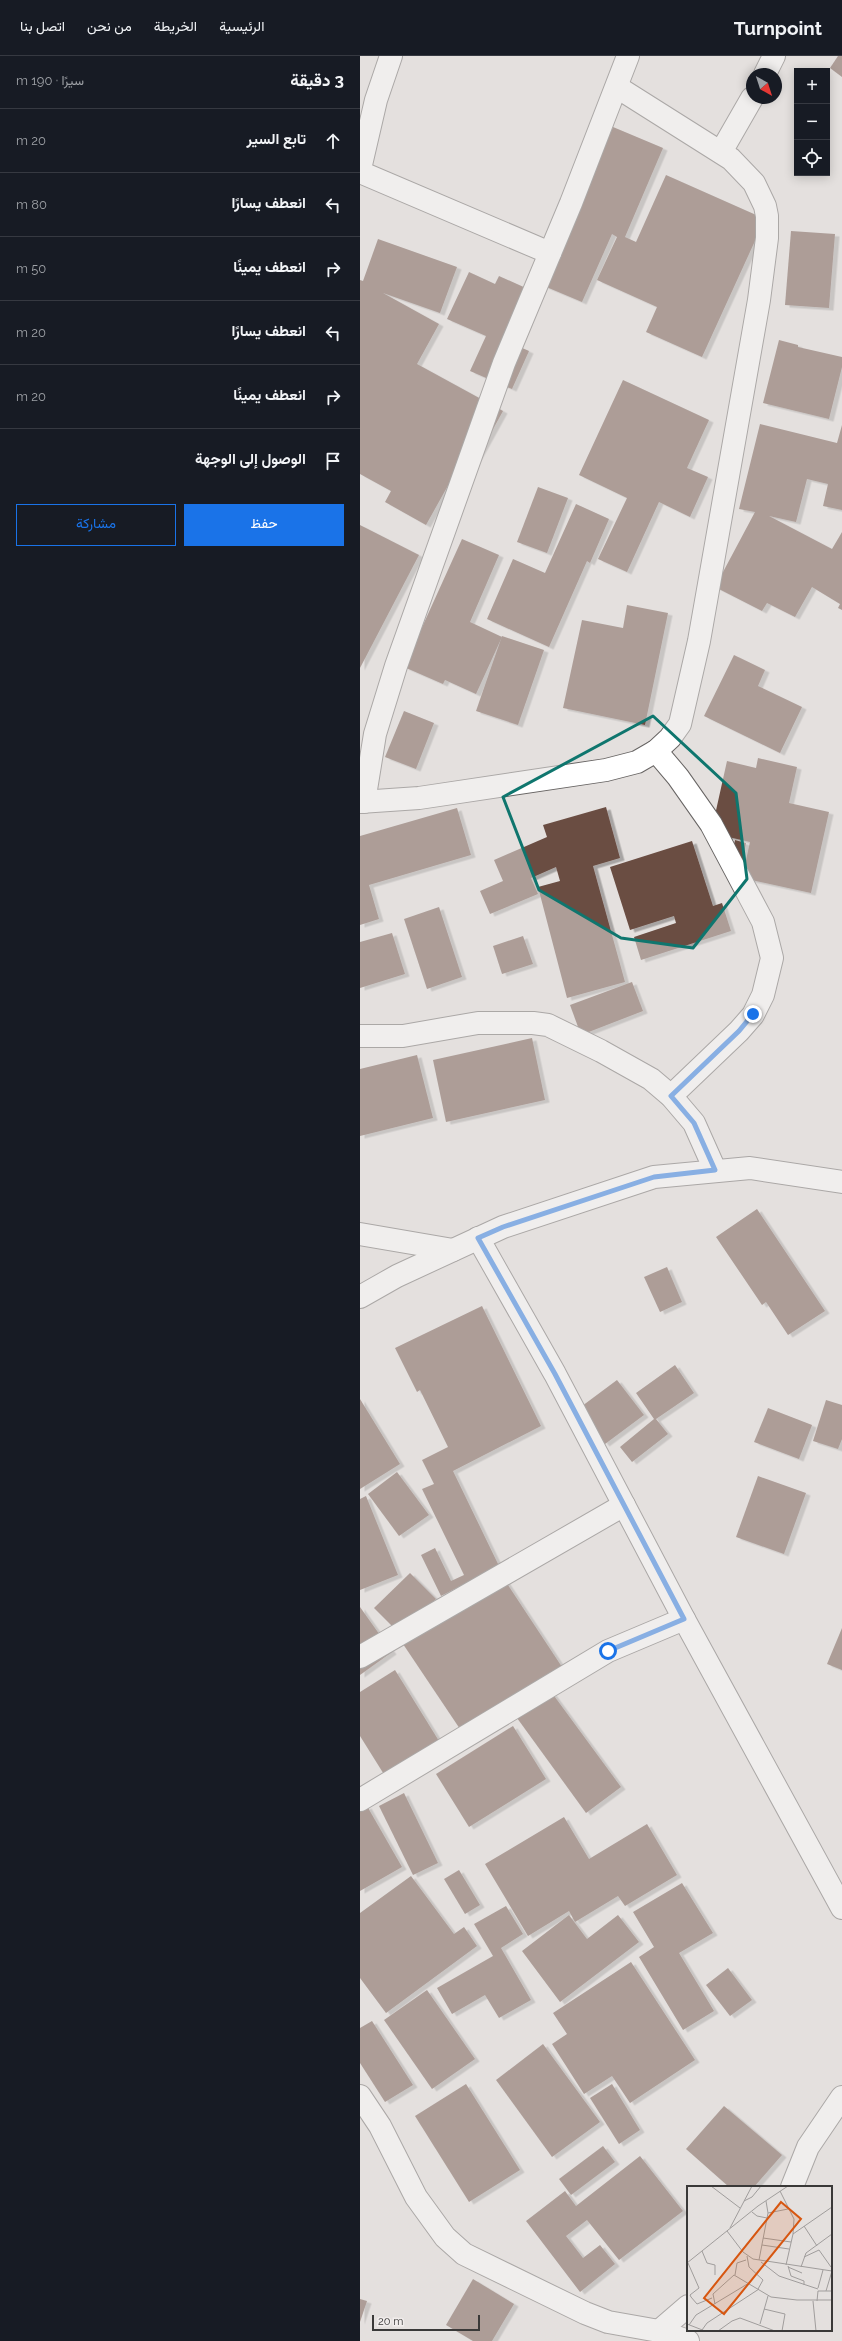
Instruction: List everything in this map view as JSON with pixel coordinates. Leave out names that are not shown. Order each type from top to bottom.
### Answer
[{"type":"street","points":[[391,56],[376,100],[360,170],[550,253]]},
{"type":"street","points":[[616,87],[731,159],[754,183],[765,206],[767,216],[765,258],[724,500],[686,706],[680,724],[670,738],[656,751],[637,762],[606,770],[420,798],[362,802],[374,734],[396,666],[504,363],[550,253],[628,56]]},
{"type":"street","points":[[768,68],[774,56]]},
{"type":"street","points":[[721,152],[749,104]]},
{"type":"street","points":[[656,751],[678,776],[715,830],[763,922],[772,958],[763,995],[753,1014],[739,1031],[671,1096]]},
{"type":"street","points":[[360,1036],[403,1036],[478,1024],[533,1022],[548,1025],[601,1051],[651,1079],[671,1096],[694,1123],[715,1170]]},
{"type":"street","points":[[360,1297],[397,1276],[478,1238],[526,1219],[654,1177],[715,1170],[750,1168],[842,1182]]},
{"type":"street","points":[[360,1234],[453,1250]]},
{"type":"street","points":[[478,1238],[555,1374],[684,1619],[842,1908]]},
{"type":"street","points":[[360,1657],[624,1505]]},
{"type":"street","points":[[360,1800],[608,1651],[684,1619]]},
{"type":"street","points":[[360,2096],[380,2126],[416,2197],[445,2237],[464,2254],[585,2313],[608,2322],[659,2331],[688,2341]]},
{"type":"street","points":[[792,2186],[808,2147],[842,2097]]},
{"type":"street","points":[[659,2331],[687,2307]]},
{"type":"highlighted area","points":[[653,716],[736,793],[747,879],[693,948],[621,938],[539,890],[503,797]]},
{"type":"building","points":[[838,56],[842,56],[842,77],[830,68]]},
{"type":"building","points":[[613,127],[663,148],[625,237],[636,242],[666,175],[765,219],[702,357],[646,332],[657,307],[597,280],[617,237],[612,234],[582,302],[544,286]]},
{"type":"building","points":[[791,231],[835,234],[829,308],[785,305]]},
{"type":"building","points":[[378,239],[457,267],[440,313],[383,293],[439,324],[417,364],[503,411],[476,460],[465,455],[426,525],[385,502],[391,491],[360,474],[360,280],[363,281]]},
{"type":"building","points":[[469,272],[495,284],[499,276],[528,289],[504,340],[529,351],[512,389],[470,371],[486,336],[447,319]]},
{"type":"building","points":[[779,340],[798,345],[798,347],[842,357],[842,367],[829,419],[763,403]]},
{"type":"building","points":[[623,380],[709,420],[687,468],[708,477],[690,517],[659,502],[627,572],[598,559],[627,498],[579,475]]},
{"type":"building","points":[[760,424],[837,443],[842,425],[842,510],[823,506],[828,484],[807,479],[796,522],[769,516],[832,549],[842,532],[842,610],[838,608],[840,604],[812,587],[795,617],[767,603],[762,611],[715,587],[755,512],[739,509]]},
{"type":"building","points":[[538,487],[568,498],[547,553],[517,542]]},
{"type":"building","points":[[576,504],[609,519],[590,563],[587,561],[549,647],[487,619],[513,559],[545,573]]},
{"type":"building","points":[[360,525],[419,555],[360,668]]},
{"type":"building","points":[[462,539],[499,555],[470,622],[502,637],[476,694],[445,680],[443,684],[404,667]]},
{"type":"building","points":[[627,605],[668,613],[645,725],[563,708],[582,620],[623,628]]},
{"type":"building","points":[[502,636],[544,650],[518,725],[476,711]]},
{"type":"building","points":[[734,655],[765,670],[758,686],[802,707],[780,753],[704,716]]},
{"type":"building","points":[[404,711],[434,723],[416,769],[385,757]]},
{"type":"building","points":[[758,758],[797,767],[789,803],[829,812],[811,893],[742,878],[750,842],[711,833],[727,761],[756,768]]},
{"type":"building","points":[[606,807],[620,858],[593,866],[625,982],[567,998],[538,887],[560,881],[556,867],[531,878],[538,894],[490,914],[480,891],[503,881],[494,860],[547,837],[543,825]]},
{"type":"building","points":[[457,808],[471,855],[369,885],[379,919],[360,925],[360,836]]},
{"type":"building","points":[[735,840],[746,843],[741,869],[729,867]]},
{"type":"building","points":[[692,841],[713,906],[722,903],[731,931],[641,960],[634,937],[676,923],[674,916],[630,930],[610,867]]},
{"type":"building","points":[[439,907],[462,977],[427,989],[404,919]]},
{"type":"building","points":[[392,933],[405,974],[360,988],[360,942]]},
{"type":"building","points":[[523,936],[533,964],[502,974],[493,946]]},
{"type":"building","points":[[632,982],[643,1011],[581,1035],[570,1005]]},
{"type":"building","points":[[532,1038],[545,1100],[446,1122],[433,1060]]},
{"type":"building","points":[[417,1055],[433,1118],[360,1136],[360,1069]]},
{"type":"building","points":[[757,1209],[825,1311],[788,1335],[766,1302],[762,1305],[716,1237]]},
{"type":"building","points":[[667,1267],[682,1302],[660,1312],[644,1277]]},
{"type":"building","points":[[482,1306],[541,1426],[453,1471],[499,1566],[441,1596],[421,1555],[435,1548],[451,1581],[464,1575],[422,1489],[434,1484],[422,1460],[448,1447],[420,1390],[417,1392],[395,1348]]},
{"type":"building","points":[[675,1365],[694,1393],[656,1419],[668,1434],[632,1462],[620,1447],[654,1419],[636,1393]]},
{"type":"building","points":[[617,1380],[644,1415],[605,1444],[578,1409]]},
{"type":"building","points":[[360,1399],[400,1464],[360,1489]]},
{"type":"building","points":[[826,1400],[842,1405],[842,1439],[838,1449],[813,1441]]},
{"type":"building","points":[[768,1408],[812,1425],[799,1459],[754,1442]]},
{"type":"building","points":[[397,1472],[429,1515],[399,1536],[368,1494]]},
{"type":"building","points":[[758,1476],[806,1493],[784,1554],[736,1537]]},
{"type":"building","points":[[366,1496],[398,1575],[360,1590],[360,1499]]},
{"type":"building","points":[[410,1573],[436,1599],[400,1634],[374,1608]]},
{"type":"building","points":[[504,1579],[566,1673],[462,1732],[403,1644]]},
{"type":"building","points":[[360,1607],[392,1652],[360,1675]]},
{"type":"building","points":[[842,1628],[842,1670],[827,1664]]},
{"type":"building","points":[[395,1670],[439,1741],[385,1776],[360,1736],[360,1692]]},
{"type":"building","points":[[552,1693],[621,1787],[586,1813],[517,1718]]},
{"type":"building","points":[[513,1726],[546,1779],[469,1827],[436,1774]]},
{"type":"building","points":[[404,1793],[438,1863],[413,1875],[379,1806]]},
{"type":"building","points":[[367,1806],[402,1867],[360,1891],[360,1810]]},
{"type":"building","points":[[564,1817],[589,1859],[647,1824],[677,1875],[625,1906],[618,1896],[575,1922],[569,1911],[528,1936],[485,1864]]},
{"type":"building","points":[[459,1870],[480,1905],[465,1914],[444,1879]]},
{"type":"building","points":[[411,1876],[454,1934],[464,1927],[477,1946],[386,2013],[360,1978],[360,1913]]},
{"type":"building","points":[[682,1883],[713,1933],[679,1953],[714,2011],[683,2030],[639,1957],[654,1947],[633,1912]]},
{"type":"building","points":[[506,1906],[523,1934],[501,1948],[531,2000],[499,2018],[485,1995],[452,2014],[437,1988],[493,1956],[474,1924]]},
{"type":"building","points":[[569,1915],[587,1939],[618,1915],[639,1942],[560,2002],[522,1951]]},
{"type":"building","points":[[631,1962],[695,2060],[630,2103],[612,2076],[584,2094],[552,2044],[567,2034],[553,2013]]},
{"type":"building","points":[[728,1968],[752,2000],[730,2016],[706,1985]]},
{"type":"building","points":[[427,1990],[475,2059],[432,2089],[384,2020]]},
{"type":"building","points":[[372,2021],[413,2085],[385,2102],[360,2063],[360,2028]]},
{"type":"building","points":[[543,2044],[600,2122],[552,2157],[496,2080]]},
{"type":"building","points":[[466,2084],[520,2170],[469,2202],[415,2116]]},
{"type":"building","points":[[612,2084],[640,2130],[619,2144],[590,2098]]},
{"type":"building","points":[[724,2106],[782,2155],[755,2186],[728,2186],[686,2149]]},
{"type":"building","points":[[603,2146],[615,2162],[571,2195],[559,2179]]},
{"type":"building","points":[[640,2156],[683,2211],[619,2260],[587,2220],[566,2236],[583,2258],[600,2245],[615,2264],[580,2292],[526,2221],[565,2191],[576,2206]]},
{"type":"building","points":[[473,2279],[514,2304],[492,2341],[473,2341],[446,2325]]},
{"type":"building","points":[[360,2299],[367,2301],[360,2322]]},
{"type":"route","points":[[608,1651],[684,1619],[555,1374],[478,1238],[503,1227],[600,1193],[654,1177],[715,1170],[694,1123],[671,1096],[739,1031],[753,1014]]}]
